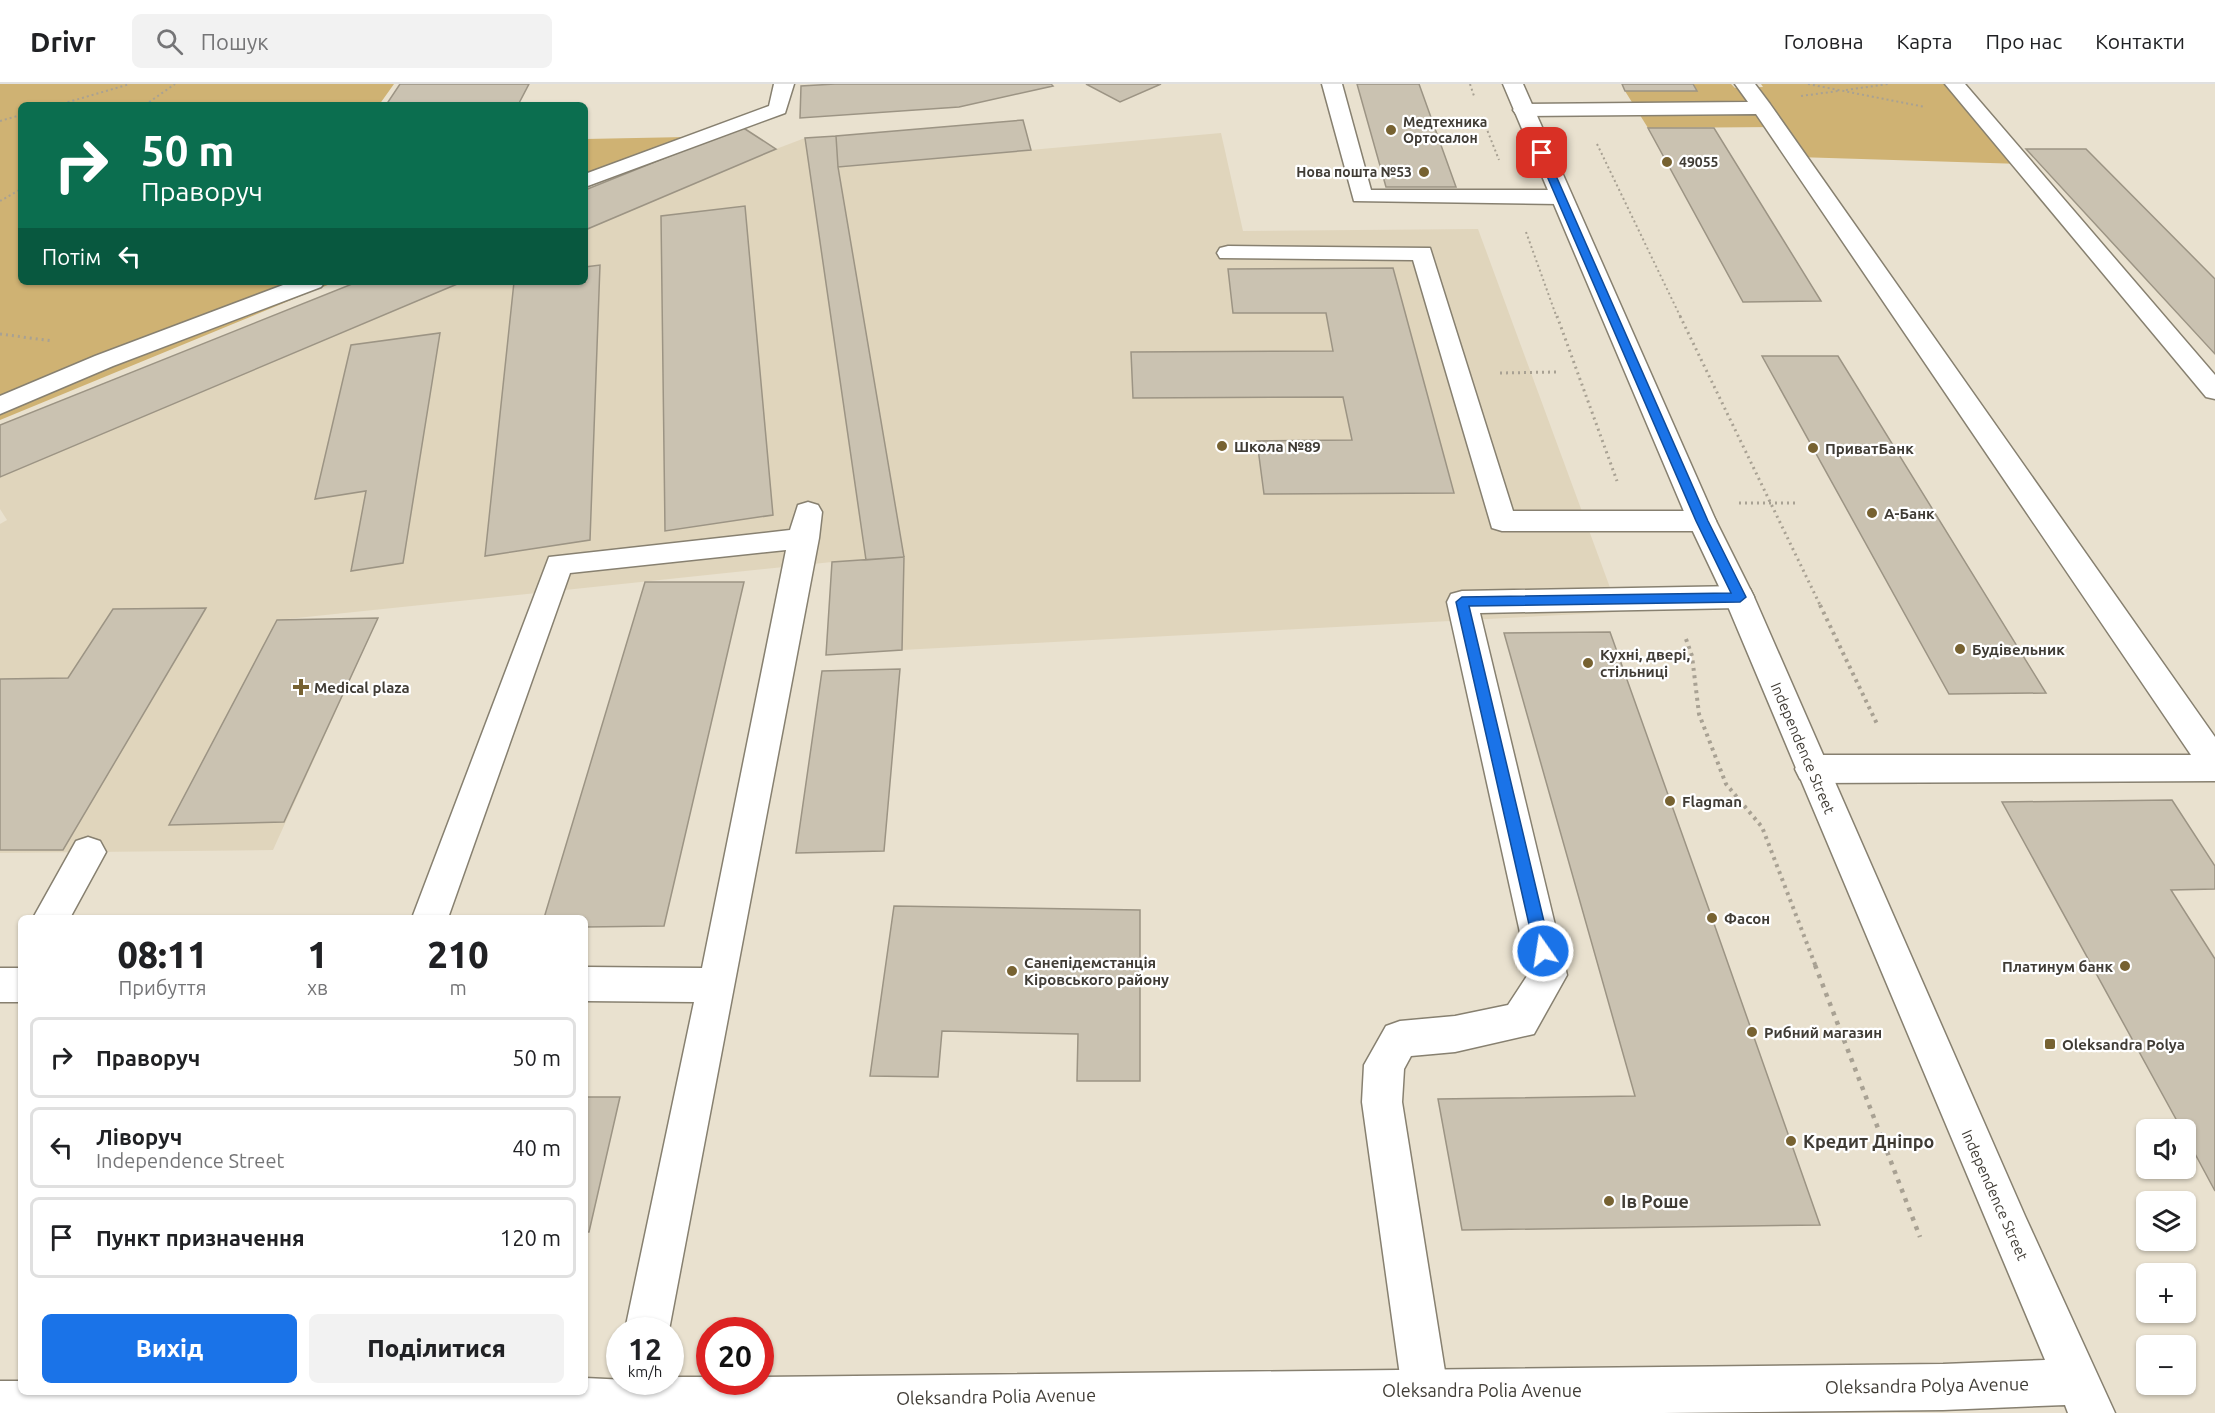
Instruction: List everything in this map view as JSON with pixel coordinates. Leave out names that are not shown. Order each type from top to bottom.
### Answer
[{"type":"main road","points":[[588,180],[778,109],[784,84]]},
{"type":"main road","points":[[1332,84],[1362,196],[1560,197]]},
{"type":"main road","name":"Independence Street","points":[[1513,84],[1702,521],[1740,597],[2010,1231],[2085,1397]]},
{"type":"main road","points":[[1955,84],[2215,391]]},
{"type":"main road","points":[[1523,110],[1580,109],[1756,98],[2215,763]]},
{"type":"main road","points":[[1228,253],[1422,254],[1502,521],[1702,521]]},
{"type":"main road","points":[[0,406],[104,361],[305,285]]},
{"type":"main road","points":[[431,915],[559,564],[807,525],[650,1317]]},
{"type":"main road","points":[[1425,1390],[1382,1101],[1384,1065],[1401,1039],[1455,1034],[1520,1021],[1548,975],[1462,602],[1740,597]]},
{"type":"main road","points":[[1812,769],[2215,768]]},
{"type":"main road","points":[[53,915],[88,852]]},
{"type":"main road","points":[[588,984],[717,985]]},
{"type":"main road","name":"Oleksandra Polya Avenue","points":[[1780,1400],[1943,1387],[2085,1397]]},
{"type":"main road","name":"Oleksandra Polia Avenue","points":[[684,1391],[1425,1390],[1780,1400]]},
{"type":"main road","name":"Oleksandra Polia Avenue","points":[[588,1392],[606,1392]]},
{"type":"main road","name":"Oleksandra Polia Avenue","points":[[0,1404],[439,1395]]},
{"type":"path","points":[[68,102],[130,84]]},
{"type":"path","points":[[149,102],[175,84]]},
{"type":"path","points":[[1470,84],[1478,104]]},
{"type":"path","points":[[1808,84],[1984,118]]},
{"type":"path","points":[[1756,98],[1888,84]]},
{"type":"path","points":[[1580,109],[1899,769]]},
{"type":"path","points":[[1482,115],[1514,196],[1625,503],[1634,520]]},
{"type":"path","points":[[0,121],[18,116]]},
{"type":"path","points":[[0,201],[18,191]]},
{"type":"path","points":[[1670,598],[1692,656],[1699,714],[1714,754],[1726,784],[1762,827],[1920,1237]]},
{"type":"shaded area","points":[[0,84],[394,84],[381,102],[18,102],[18,285],[328,285],[0,420]]},
{"type":"shaded area","points":[[1693,84],[1731,84],[1735,88],[1763,87],[1761,84],[1955,84],[2022,164],[1797,157],[1776,127],[1648,128],[1625,91]]},
{"type":"shaded area","points":[[742,127],[776,149],[805,138],[836,136],[839,167],[1221,133],[1243,231],[1478,229],[1619,612],[902,650],[904,557],[832,562],[287,619],[378,618],[273,850],[0,853],[0,524],[7,520],[0,509],[0,425],[350,285],[588,285],[588,189]]},
{"type":"shaded area","points":[[687,137],[588,178],[588,139]]},
{"type":"building","points":[[400,84],[529,84],[520,102],[388,102]]},
{"type":"building","points":[[1051,84],[1053,86],[959,107],[800,118],[801,86]]},
{"type":"building","points":[[1086,84],[1161,84],[1120,102]]},
{"type":"building","points":[[1357,84],[1419,84],[1456,187],[1386,187]]},
{"type":"building","points":[[1622,84],[1693,84],[1697,91],[1625,91]]},
{"type":"building","points":[[1023,120],[1031,150],[838,167],[836,136]]},
{"type":"building","points":[[742,127],[776,149],[588,229],[588,189]]},
{"type":"building","points":[[1648,128],[1714,128],[1821,301],[1743,302]]},
{"type":"building","points":[[836,136],[838,167],[904,557],[866,560],[805,138]]},
{"type":"building","points":[[2026,149],[2086,149],[2215,279],[2215,354]]},
{"type":"building","points":[[745,206],[773,515],[665,531],[661,216]]},
{"type":"building","points":[[600,265],[590,540],[485,556],[514,285],[588,285],[588,267]]},
{"type":"building","points":[[1393,268],[1454,493],[1264,494],[1257,441],[1352,440],[1343,397],[1133,398],[1131,352],[1333,351],[1326,313],[1233,313],[1228,269]]},
{"type":"building","points":[[350,285],[455,285],[0,477],[0,425]]},
{"type":"building","points":[[440,333],[403,563],[351,571],[366,491],[315,499],[351,345]]},
{"type":"building","points":[[1762,356],[1838,356],[2046,693],[1949,694]]},
{"type":"building","points":[[904,557],[902,650],[826,655],[832,562]]},
{"type":"building","points":[[645,582],[744,582],[664,926],[588,927],[588,915],[545,915]]},
{"type":"building","points":[[206,608],[63,850],[0,850],[0,679],[68,678],[113,609]]},
{"type":"building","points":[[378,618],[284,822],[169,825],[277,620]]},
{"type":"building","points":[[1610,632],[1820,1225],[1462,1230],[1438,1099],[1635,1096],[1504,633]]},
{"type":"building","points":[[900,669],[884,851],[796,853],[822,671]]},
{"type":"building","points":[[2172,800],[2215,866],[2215,889],[2171,890],[2215,959],[2215,1191],[2196,1156],[2196,1119],[2176,1119],[2002,802]]},
{"type":"building","name":"Санепідемстанція Кіровського району","points":[[894,906],[1140,910],[1140,1081],[1077,1081],[1078,1034],[942,1031],[938,1077],[870,1076]]},
{"type":"building","points":[[588,1097],[620,1097],[589,1232]]},
{"type":"place","name":"Медтехника Ортосалон","points":[[1391,130]]},
{"type":"place","name":"49055","points":[[1667,162]]},
{"type":"place","name":"Нова пошта №53","points":[[1424,172]]},
{"type":"place","name":"Школа №89","points":[[1222,446]]},
{"type":"place","name":"ПриватБанк","points":[[1813,448]]},
{"type":"place","name":"А-Банк","points":[[1872,513]]},
{"type":"place","name":"Будівельник","points":[[1960,649]]},
{"type":"place","name":"Кухні, двері, стільниці","points":[[1588,663]]},
{"type":"place","name":"Medical plaza","points":[[301,687]]},
{"type":"place","name":"Flagman","points":[[1670,801]]},
{"type":"place","name":"Фасон","points":[[1712,918]]},
{"type":"place","name":"Платинум банк","points":[[2125,966]]},
{"type":"place","name":"Санепідемстанція Кіровського району","points":[[1012,971]]},
{"type":"place","name":"Рибний магазин","points":[[1752,1032]]},
{"type":"place","name":"Oleksandra Polya","points":[[2050,1044]]},
{"type":"place","name":"Кредит Дніпро","points":[[1791,1141]]},
{"type":"place","name":"Ів Роше","points":[[1609,1201]]},
{"type":"route","points":[[1542,153],[1702,521],[1740,597],[1462,602],[1543,951]]}]
